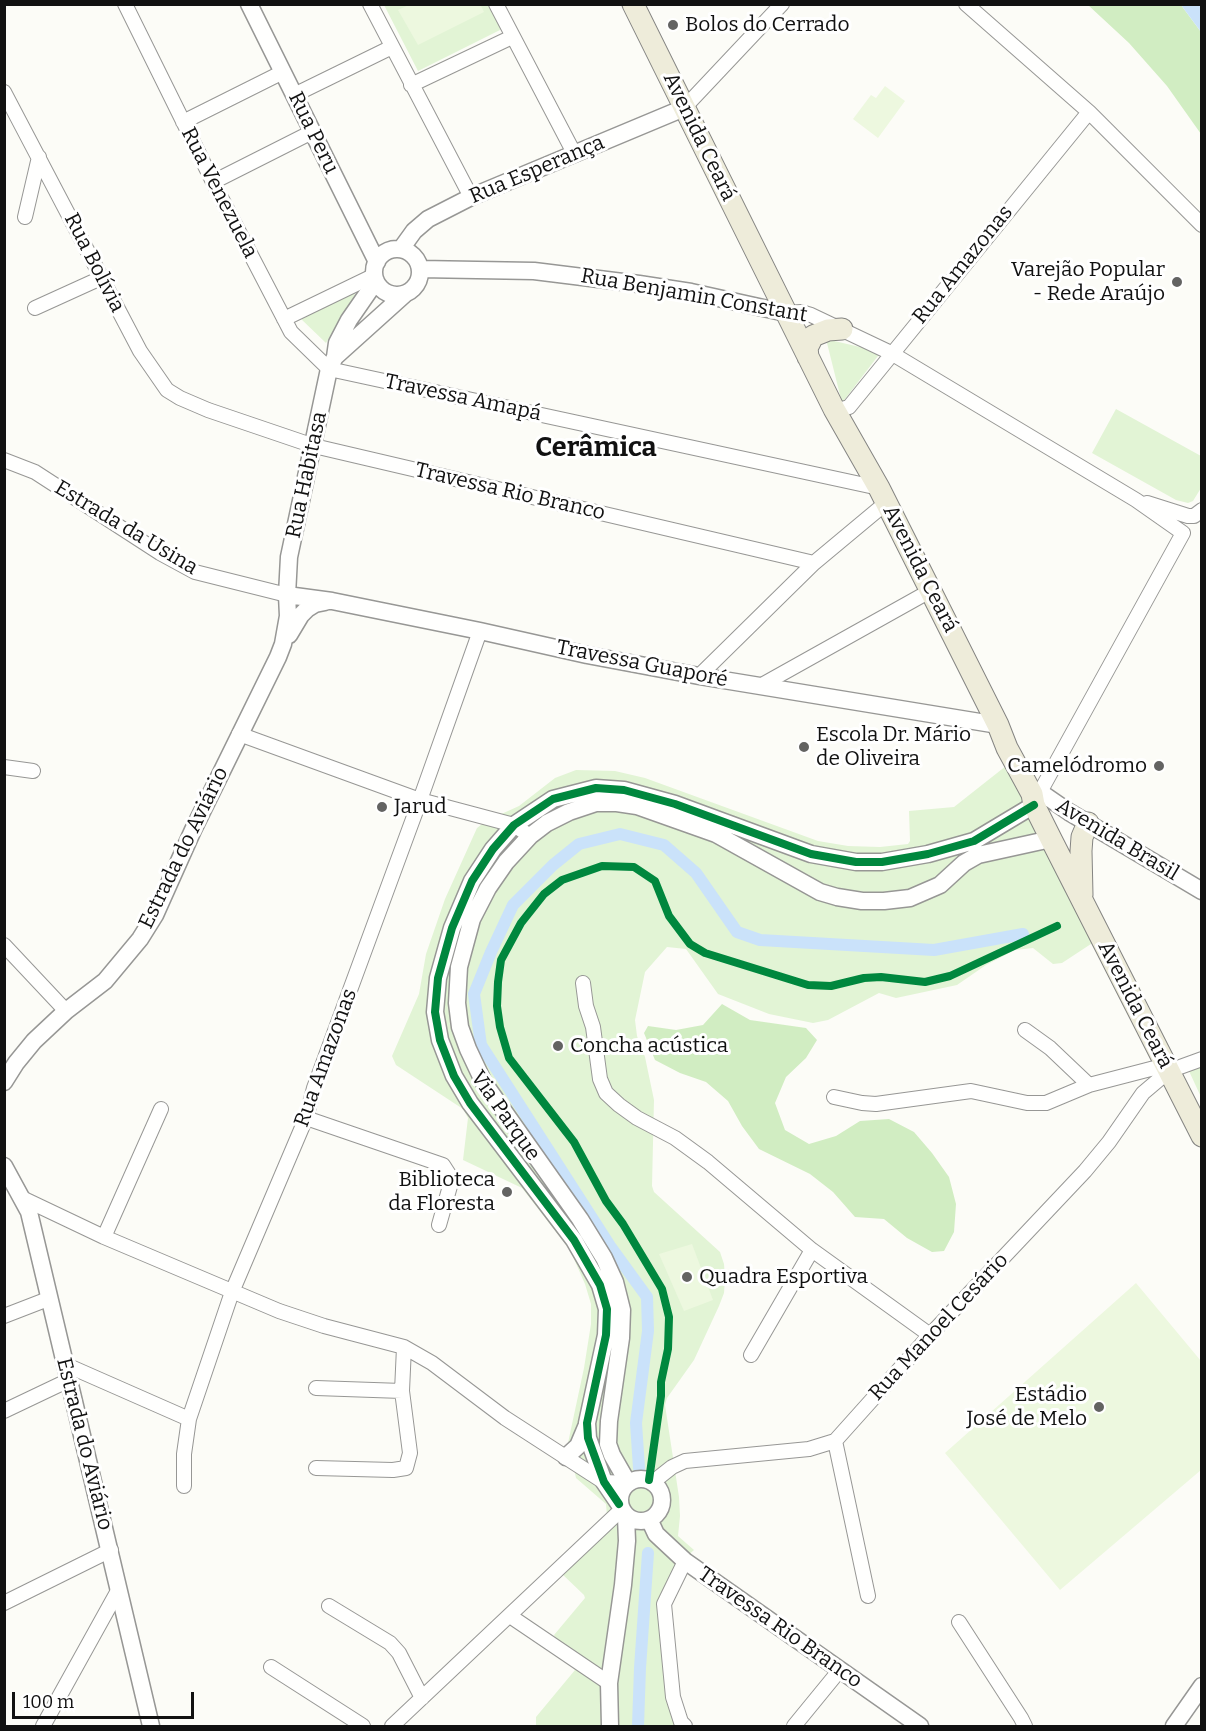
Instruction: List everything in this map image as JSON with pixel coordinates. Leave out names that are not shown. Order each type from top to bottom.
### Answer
[{"type":"main road","name":"Avenida Ceará","points":[[633,4],[834,409],[882,496],[999,725],[1007,748],[1039,798],[1051,839],[1202,1136]]},
{"type":"main road","points":[[808,357],[808,342],[813,336],[828,330],[843,329]]},
{"type":"main road","points":[[1082,902],[1082,837],[1088,823]]},
{"type":"street","name":"Rua Venezuela","points":[[125,4],[213,182],[291,332],[332,363]]},
{"type":"street","name":"Rua Peru","points":[[249,4],[312,132],[376,273]]},
{"type":"street","points":[[370,4],[471,197]]},
{"type":"street","points":[[496,4],[574,153]]},
{"type":"street","points":[[684,108],[782,4]]},
{"type":"street","points":[[966,4],[1089,112],[1202,225]]},
{"type":"street","points":[[411,85],[512,37]]},
{"type":"street","points":[[294,95],[392,47]]},
{"type":"street","points":[[183,122],[283,72]]},
{"type":"street","name":"Rua Bolívia","points":[[4,92],[140,351],[167,390],[208,410]]},
{"type":"street","name":"Rua Esperança","points":[[400,249],[414,231],[428,219],[471,197],[684,108]]},
{"type":"street","name":"Rua Amazonas","points":[[834,409],[842,410],[849,407],[1089,112]]},
{"type":"street","points":[[213,182],[312,132]]},
{"type":"street","points":[[25,217],[39,157]]},
{"type":"street","points":[[332,363],[417,284],[420,269],[413,255],[395,249],[384,253],[376,273],[380,286],[391,294],[405,294]]},
{"type":"street","name":"Rua Benjamin Constant","points":[[420,269],[534,271],[691,292],[786,313],[801,312],[811,315],[891,353],[1136,500],[1183,533],[1039,798]]},
{"type":"street","points":[[284,319],[376,273]]},
{"type":"street","name":"Rua Habitasa","points":[[287,595],[289,557],[337,343],[376,273]]},
{"type":"street","points":[[35,308],[101,278]]},
{"type":"street","name":"Travessa Amapá","points":[[332,363],[882,496]]},
{"type":"street","name":"Travessa Rio Branco","points":[[208,410],[314,446],[814,563]]},
{"type":"street","name":"Estrada da Usina","points":[[4,460],[56,484],[160,552],[195,572],[287,595]]},
{"type":"street","points":[[699,676],[882,496]]},
{"type":"street","name":"Rua Benjamin Constant","points":[[1136,500],[1180,515],[1198,513]]},
{"type":"street","points":[[760,686],[930,591]]},
{"type":"street","name":"Travessa Guaporé","points":[[287,595],[480,631],[587,655],[699,676],[999,725]]},
{"type":"street","name":"Estrada do Aviário","points":[[4,1082],[10,1066],[34,1041],[66,1011],[105,981],[140,939],[156,915],[239,734],[278,657],[286,630],[287,595]]},
{"type":"street","points":[[278,657],[301,615],[315,604],[332,602]]},
{"type":"street","name":"Rua Amazonas","points":[[184,1486],[184,1454],[189,1419],[232,1292],[306,1118],[314,1088],[480,631]]},
{"type":"street","points":[[239,734],[420,800],[514,825],[530,836]]},
{"type":"street","points":[[4,767],[33,771]]},
{"type":"street","name":"Via Parque","points":[[622,1510],[604,1482],[591,1450],[587,1423],[606,1335],[607,1309],[600,1285],[574,1240],[470,1103],[454,1076],[440,1040],[435,1012],[438,978],[452,928],[472,881],[493,849],[514,825],[553,799],[596,788],[624,790],[675,804],[810,854],[856,862],[882,862],[928,854],[974,841],[1039,798]]},
{"type":"street","name":"Avenida Brasil","points":[[1039,798],[1088,823],[1202,891]]},
{"type":"street","name":"Via Parque","points":[[628,1483],[608,1444],[609,1421],[621,1338],[622,1310],[615,1282],[604,1258],[580,1219],[484,1083],[460,1027],[457,1003],[459,968],[472,919],[488,888],[506,862],[530,836],[547,823],[569,812],[596,803],[617,802],[637,806],[716,834],[820,892],[837,897],[884,901],[910,898],[940,885],[964,863],[978,855],[1051,839]]},
{"type":"street","points":[[928,854],[937,859],[941,866],[943,875],[940,885]]},
{"type":"street","points":[[4,945],[66,1011]]},
{"type":"street","points":[[583,983],[586,1006],[593,1027],[600,1080],[606,1093],[637,1118],[675,1138],[708,1162],[812,1250],[930,1335]]},
{"type":"street","points":[[1025,1030],[1050,1048],[1089,1085]]},
{"type":"street","points":[[834,1097],[876,1104],[971,1091],[1028,1103],[1046,1103],[1089,1085],[1202,1059]]},
{"type":"street","name":"Rua Manoel Cesário","points":[[835,1441],[930,1335],[1085,1171],[1109,1142],[1143,1093],[1167,1068]]},
{"type":"street","points":[[104,1237],[161,1109]]},
{"type":"street","points":[[306,1118],[443,1165],[452,1179],[439,1225]]},
{"type":"street","name":"Estrada do Aviário","points":[[4,1166],[28,1212],[111,1550],[151,1726]]},
{"type":"street","points":[[22,1198],[104,1237],[288,1314],[404,1347],[432,1363],[505,1418],[604,1482],[628,1483],[637,1479],[653,1482],[661,1491],[663,1502],[659,1513],[650,1521],[638,1522],[622,1510]]},
{"type":"street","points":[[751,1355],[812,1250]]},
{"type":"street","points":[[4,1317],[48,1299]]},
{"type":"street","points":[[316,1468],[393,1470],[406,1468],[410,1453],[402,1391],[404,1347]]},
{"type":"street","points":[[4,1411],[66,1372],[189,1419]]},
{"type":"street","points":[[316,1388],[402,1391]]},
{"type":"street","points":[[566,1457],[578,1446],[587,1423]]},
{"type":"street","points":[[653,1482],[672,1467],[685,1461],[809,1449],[835,1441],[867,1596]]},
{"type":"street","points":[[610,1726],[609,1683],[627,1541],[621,1492],[628,1483]]},
{"type":"street","points":[[392,1726],[622,1510]]},
{"type":"street","name":"Travessa Rio Branco","points":[[650,1521],[656,1534],[685,1561],[838,1671],[920,1726]]},
{"type":"street","points":[[4,1603],[111,1550]]},
{"type":"street","points":[[684,1726],[673,1697],[663,1604],[685,1561]]},
{"type":"street","points":[[43,1726],[119,1589]]},
{"type":"street","points":[[329,1606],[390,1643],[399,1653],[422,1698]]},
{"type":"street","points":[[510,1616],[609,1683]]},
{"type":"street","points":[[959,1622],[1025,1726]]},
{"type":"street","points":[[270,1667],[363,1726]]},
{"type":"street","points":[[794,1726],[838,1671]]},
{"type":"street","points":[[1174,1726],[1202,1686]]},
{"type":"green space","points":[[480,4],[484,12],[418,45],[398,10],[409,5]]},
{"type":"green space","points":[[384,5],[492,5],[504,28],[418,71]]},
{"type":"green space","points":[[1088,5],[1181,5],[1201,32],[1201,134],[1167,86],[1129,43]]},
{"type":"green space","points":[[885,86],[905,101],[878,138],[853,119],[871,95],[876,98]]},
{"type":"green space","points":[[361,284],[326,343],[300,318]]},
{"type":"green space","points":[[826,339],[881,352],[842,403]]},
{"type":"green space","points":[[1116,409],[1201,456],[1201,488],[1193,501],[1188,503],[1176,500],[1092,453]]},
{"type":"green space","points":[[1011,762],[1094,942],[1062,963],[1053,964],[1033,948],[1015,950],[986,965],[957,985],[896,998],[879,993],[828,1020],[813,1023],[769,1014],[718,994],[686,949],[667,947],[645,972],[635,1020],[654,1100],[652,1186],[654,1192],[720,1252],[725,1279],[724,1293],[694,1360],[667,1398],[665,1405],[679,1497],[678,1536],[694,1550],[678,1564],[663,1645],[665,1695],[672,1718],[678,1726],[536,1726],[536,1717],[575,1670],[568,1663],[554,1635],[585,1598],[561,1573],[608,1528],[606,1504],[576,1478],[568,1443],[584,1368],[591,1324],[591,1304],[570,1250],[522,1188],[463,1160],[468,1118],[463,1109],[396,1065],[392,1056],[419,994],[426,954],[445,899],[477,828],[486,821],[519,806],[555,778],[576,770],[615,771],[645,778],[818,841],[848,846],[880,847],[908,844],[910,841],[909,811],[954,807]]},
{"type":"green space","points":[[722,1004],[750,1020],[806,1028],[817,1040],[806,1058],[786,1077],[775,1103],[785,1130],[809,1144],[836,1136],[860,1121],[889,1119],[914,1132],[949,1177],[956,1204],[954,1232],[944,1251],[932,1252],[907,1238],[884,1219],[855,1217],[833,1192],[810,1174],[759,1149],[742,1126],[728,1101],[706,1082],[680,1073],[655,1060],[644,1033],[648,1026],[676,1030],[703,1025]]},
{"type":"green space","points":[[1201,1067],[1201,1097],[1189,1071]]},
{"type":"green space","name":"Quadra Esportiva","points":[[692,1244],[713,1300],[684,1311],[659,1254]]},
{"type":"green space","name":"Estádio José de Melo","points":[[1136,1283],[1201,1361],[1201,1470],[1060,1590],[945,1453]]},
{"type":"water","points":[[1181,5],[1201,5],[1201,32]]},
{"type":"waterway","points":[[639,1468],[636,1423],[648,1331],[647,1297],[610,1246],[481,1045],[474,994],[513,905],[553,865],[579,844],[620,834],[664,845],[696,873],[737,932],[760,940],[934,950],[1023,934]]},
{"type":"waterway","points":[[638,1726],[648,1553]]},
{"type":"cycle path","points":[[619,1504],[604,1482],[588,1438],[587,1423],[606,1335],[607,1309],[600,1285],[574,1240],[470,1103],[454,1076],[440,1040],[435,1012],[438,978],[452,928],[472,881],[493,849],[514,825],[553,799],[596,788],[624,790],[675,804],[811,854],[856,862],[882,862],[928,854],[974,841],[1034,805]]},
{"type":"cycle path","points":[[649,1480],[661,1382],[668,1349],[669,1317],[662,1289],[623,1224],[606,1201],[574,1142],[509,1058],[500,1027],[497,1006],[498,982],[501,960],[521,923],[544,894],[562,880],[602,866],[634,867],[655,881],[669,916],[690,944],[705,953],[808,985],[831,986],[864,978],[881,977],[925,982],[950,976],[1057,926]]},
{"type":"place","name":"Bolos do Cerrado","points":[[673,25]]},
{"type":"place","name":"Varejão Popular - Rede Araújo","points":[[1177,282]]},
{"type":"place","name":"Escola Dr. Mário de Oliveira","points":[[804,747]]},
{"type":"place","name":"Camelódromo","points":[[1159,766]]},
{"type":"place","name":"Jarud","points":[[382,807]]},
{"type":"place","name":"Concha acústica","points":[[558,1046]]},
{"type":"place","name":"Biblioteca da Floresta","points":[[507,1192]]},
{"type":"place","name":"Quadra Esportiva","points":[[687,1277]]},
{"type":"place","name":"Estádio José de Melo","points":[[1099,1407]]},
{"type":"district","name":"Cerâmica","points":[[596,448]]}]
